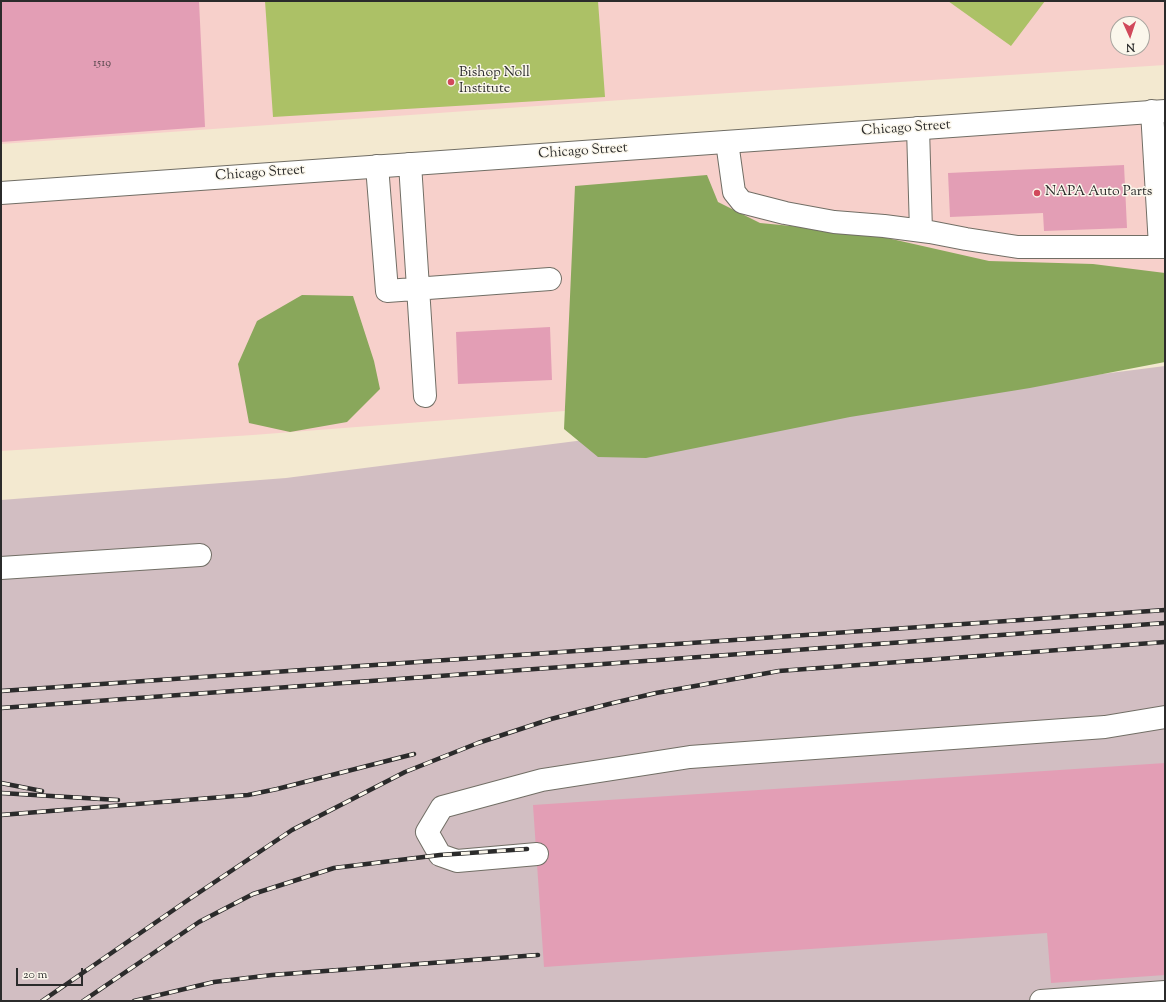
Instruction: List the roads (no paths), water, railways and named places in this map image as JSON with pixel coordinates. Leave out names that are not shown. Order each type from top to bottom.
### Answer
[{"type":"main road","name":"Chicago Street","points":[[1,193],[1159,111]]},
{"type":"main road","points":[[727,142],[734,192],[742,202],[785,213],[834,222],[921,231],[1018,247],[1163,246],[1159,111]]},
{"type":"main road","points":[[918,128],[921,231]]},
{"type":"main road","points":[[410,164],[425,396]]},
{"type":"main road","points":[[377,166],[387,291],[550,279]]},
{"type":"main road","points":[[1,568],[200,555]]},
{"type":"main road","points":[[537,854],[457,861],[440,855],[427,832],[442,808],[542,780],[690,757],[1105,727],[1165,717]]},
{"type":"main road","points":[[1041,1001],[1165,992]]},
{"type":"railway","points":[[1,691],[1165,610]]},
{"type":"railway","points":[[1,708],[1165,623]]},
{"type":"railway","points":[[42,1001],[292,830],[405,772],[478,743],[551,719],[656,693],[779,671],[1165,642]]},
{"type":"railway","points":[[1,815],[248,795],[414,754]]},
{"type":"railway","points":[[1,783],[42,791]]},
{"type":"railway","points":[[1,793],[118,800]]},
{"type":"railway","points":[[83,1001],[199,922],[253,894],[334,868],[440,855],[527,849]]},
{"type":"railway","points":[[134,1001],[214,982],[272,975],[538,955]]},
{"type":"place","name":"Bishop Noll Institute","points":[[451,82]]},
{"type":"place","name":"NAPA Auto Parts","points":[[1037,193]]}]
